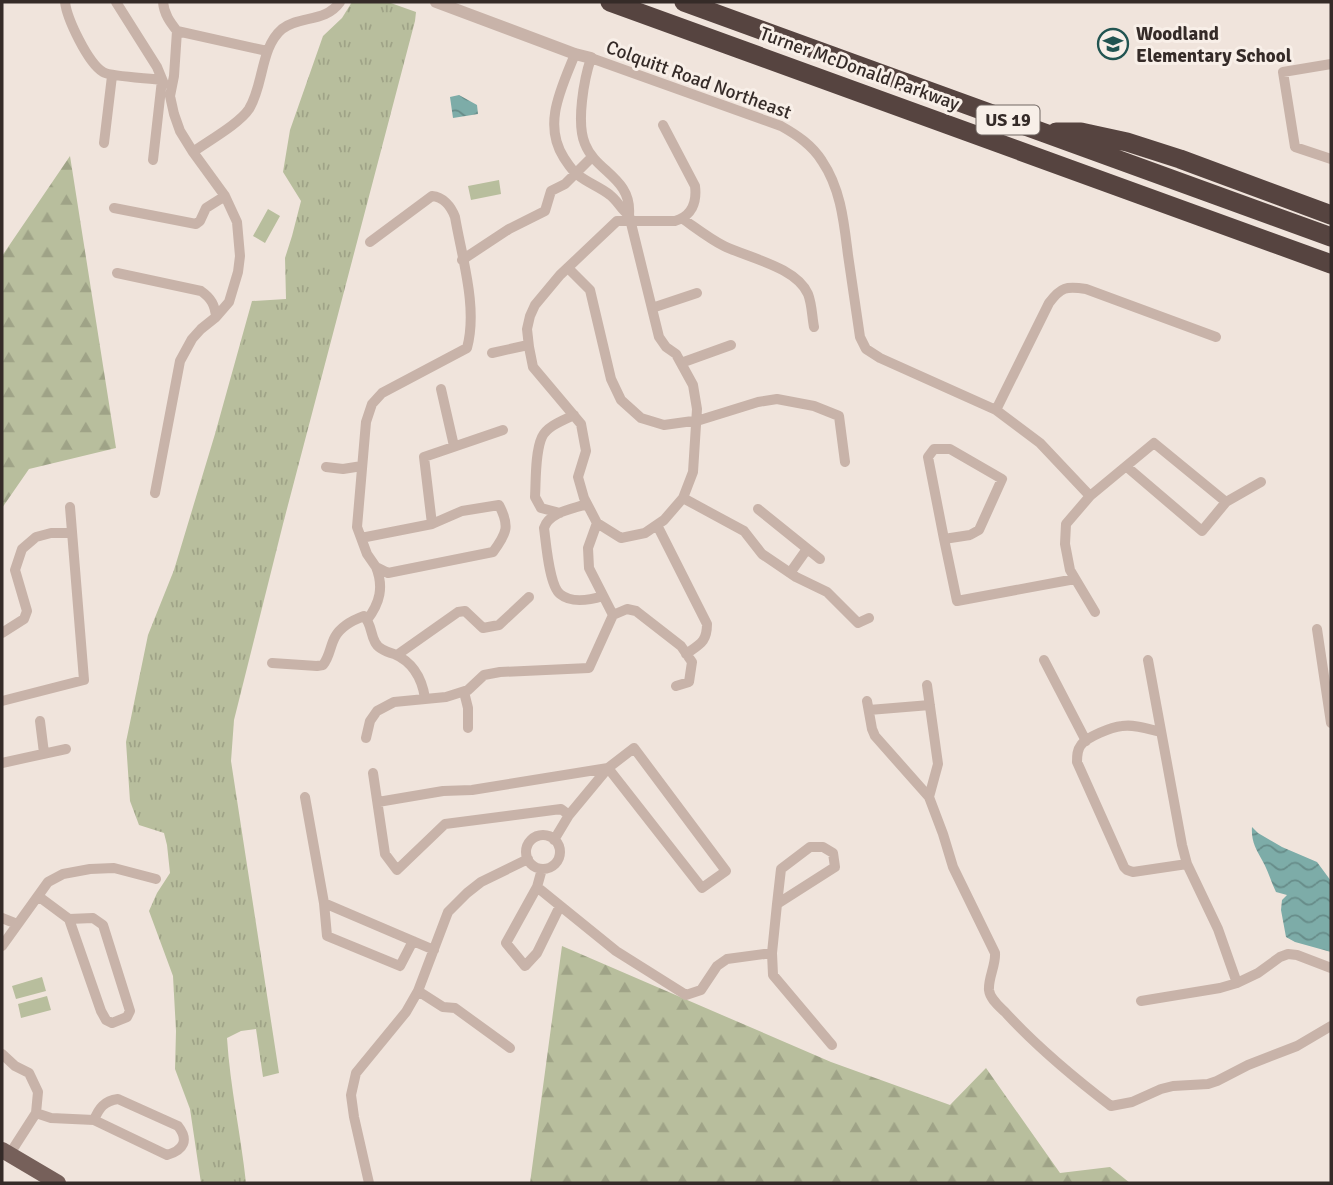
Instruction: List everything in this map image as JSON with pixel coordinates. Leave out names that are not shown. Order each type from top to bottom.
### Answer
[{"type":"highway","name":"Turner McDonald Parkway","points":[[610,2],[1331,264]]},
{"type":"highway","name":"Turner McDonald Parkway","points":[[684,2],[1331,237]]},
{"type":"highway","points":[[1042,132],[1081,132],[1126,142],[1180,159],[1331,215]]},
{"type":"main road","points":[[5,1152],[58,1183]]},
{"type":"street","points":[[65,2],[71,25],[102,72],[112,76],[162,80]]},
{"type":"street","points":[[116,2],[157,67],[170,96],[180,131],[225,196],[237,222],[240,256],[235,287],[229,302],[192,339],[180,361],[155,493]]},
{"type":"street","points":[[163,2],[169,21],[177,31],[267,51]]},
{"type":"street","points":[[436,2],[591,58],[586,73],[580,124],[584,143],[592,157],[618,180],[625,192],[630,206],[630,218],[659,337],[666,347],[676,354],[693,385],[697,409],[693,472],[683,498],[664,520],[645,533],[621,538],[597,523],[587,504],[578,477],[586,451],[581,424],[533,367],[527,329],[535,304],[617,221],[630,218],[665,222],[683,219],[692,208],[695,202],[695,186],[663,125]]},
{"type":"street","points":[[193,152],[243,117],[251,106],[267,51],[274,37],[285,27],[327,14],[339,3]]},
{"type":"street","points":[[170,96],[177,31]]},
{"type":"street","points":[[575,54],[557,100],[553,125],[555,139],[561,154],[576,174],[610,194],[630,218]]},
{"type":"street","name":"Colquitt Road Northeast","points":[[591,58],[781,126],[811,147],[830,175],[842,206],[860,337],[866,349],[880,358],[996,410],[1040,443],[1090,496]]},
{"type":"street","points":[[1331,64],[1283,72],[1294,147],[1331,159]]},
{"type":"street","points":[[104,143],[112,76]]},
{"type":"street","points":[[153,160],[162,80]]},
{"type":"street","points":[[462,260],[509,229],[545,211],[551,191],[565,184],[592,157]]},
{"type":"street","points":[[114,208],[196,224],[206,208],[225,196]]},
{"type":"street","points":[[367,620],[381,592],[376,567],[367,554],[357,527],[366,422],[372,404],[382,393],[467,348],[472,320],[453,210],[442,198],[432,196],[370,242]]},
{"type":"street","points":[[683,219],[721,244],[772,264],[794,277],[808,293],[814,327]]},
{"type":"street","points":[[568,268],[590,289],[611,379],[621,400],[641,418],[664,425],[696,421],[777,399],[814,406],[839,416],[845,462]]},
{"type":"street","points":[[117,273],[201,292],[213,303],[216,317]]},
{"type":"street","points":[[996,410],[1049,303],[1059,290],[1071,287],[1086,289],[1216,337]]},
{"type":"street","points":[[652,307],[697,293]]},
{"type":"street","points":[[492,354],[528,345]]},
{"type":"street","points":[[681,363],[731,345]]},
{"type":"street","points":[[441,389],[454,446]]},
{"type":"street","points":[[560,513],[541,508],[537,503],[535,497],[538,454],[546,432],[574,415]]},
{"type":"street","points":[[432,524],[424,457],[503,430]]},
{"type":"street","points":[[1095,612],[1070,570],[1065,544],[1066,524],[1090,496],[1154,443],[1226,502]]},
{"type":"street","points":[[944,539],[970,535],[979,530],[1003,479],[950,449],[934,449],[928,457],[944,539],[957,601],[1075,579]]},
{"type":"street","points":[[326,467],[343,469],[362,466]]},
{"type":"street","points":[[1127,467],[1202,531],[1226,502],[1261,482]]},
{"type":"street","points":[[683,498],[744,531],[762,554],[827,593],[858,624],[869,618]]},
{"type":"street","points":[[587,504],[560,513],[546,522],[544,528],[555,587],[559,594],[579,600],[593,600],[603,596]]},
{"type":"street","points":[[361,538],[432,524],[463,511],[499,505],[506,519],[504,537],[493,552],[388,573],[376,567]]},
{"type":"street","points":[[2,701],[84,680],[69,507]]},
{"type":"street","points":[[758,509],[820,559]]},
{"type":"street","points":[[597,523],[588,548],[589,568],[613,615]]},
{"type":"street","points":[[657,525],[707,624],[704,641],[686,654]]},
{"type":"street","points":[[2,633],[24,619],[27,611],[15,569],[22,549],[36,537],[51,533],[72,533]]},
{"type":"street","points":[[790,573],[807,549]]},
{"type":"street","points":[[397,656],[458,612],[465,611],[483,628],[499,625],[529,597]]},
{"type":"street","points":[[366,738],[370,721],[377,711],[394,702],[446,697],[468,691],[484,675],[500,672],[589,668],[613,615],[628,609],[636,611],[681,646],[692,662],[689,682],[676,686]]},
{"type":"street","points":[[272,663],[323,665],[335,637],[351,621],[364,616],[370,623],[375,643],[412,667],[423,683],[425,698]]},
{"type":"street","points":[[1317,629],[1331,723]]},
{"type":"street","points":[[1044,660],[1086,741]]},
{"type":"street","points":[[1147,660],[1187,864],[1218,929],[1237,983]]},
{"type":"street","points":[[927,685],[938,764],[929,797]]},
{"type":"street","points":[[464,692],[468,708],[468,728]]},
{"type":"street","points":[[930,705],[868,706],[872,729],[875,736],[929,797],[953,867],[995,953],[989,987],[992,997],[1018,1027],[1078,1082],[1111,1106],[1132,1102],[1173,1086],[1217,1081],[1248,1065],[1297,1046],[1331,1026]]},
{"type":"street","points":[[40,721],[44,752]]},
{"type":"street","points":[[1161,732],[1135,726],[1106,730],[1079,748],[1077,762],[1124,867],[1133,872],[1187,864]]},
{"type":"street","points":[[554,840],[569,815],[608,768],[634,748],[726,871],[702,888],[608,768]]},
{"type":"street","points":[[2,763],[66,749]]},
{"type":"street","points":[[378,802],[443,790],[472,790],[608,768]]},
{"type":"street","points":[[373,773],[386,854],[397,870],[445,824],[561,809],[569,815]]},
{"type":"street","points":[[305,797],[324,903],[327,936],[400,966],[413,941]]},
{"type":"street","points":[[545,835],[554,840],[559,848],[559,857],[555,864],[542,869],[533,866],[528,859],[528,844],[535,837],[545,835]]},
{"type":"street","points":[[777,904],[835,867],[832,853],[823,847],[810,847],[781,869],[777,904],[772,953],[773,975],[832,1045]]},
{"type":"street","points":[[369,1183],[351,1095],[356,1073],[406,1012],[418,991],[448,912],[481,882],[528,859]]},
{"type":"street","points":[[2,946],[48,882],[63,874],[114,868],[156,879]]},
{"type":"street","points":[[542,869],[537,887],[506,943],[525,966],[537,953],[560,906]]},
{"type":"street","points":[[537,887],[616,951],[686,995],[701,990],[717,966],[727,959],[772,953]]},
{"type":"street","points":[[38,896],[69,919],[106,1020],[112,1023],[128,1017],[130,1011],[103,925],[93,918],[69,919]]},
{"type":"street","points":[[324,903],[434,950]]},
{"type":"street","points":[[2,918],[17,924]]},
{"type":"street","points":[[1140,1002],[1237,983],[1289,954],[1331,968]]},
{"type":"street","points":[[418,991],[443,1007],[455,1008],[510,1048]]},
{"type":"street","points":[[2,1054],[15,1066],[29,1073],[37,1092],[36,1113],[5,1152]]},
{"type":"street","points":[[36,1113],[51,1118],[94,1120],[167,1155],[179,1150],[183,1145],[183,1135],[178,1126],[118,1099],[99,1108],[94,1120]]},
{"type":"green space","points":[[352,2],[388,2],[416,12],[415,21],[234,720],[231,761],[279,1073],[263,1077],[256,1029],[241,1031],[227,1038],[246,1183],[201,1183],[190,1109],[175,1069],[173,976],[149,911],[170,873],[167,845],[164,833],[139,825],[130,801],[126,742],[148,635],[174,570],[252,301],[286,299],[285,258],[301,201],[283,172],[290,130],[323,36],[342,18]]},
{"type":"green space","points":[[70,156],[116,448],[29,469],[2,508],[2,256]]},
{"type":"green space","points":[[499,180],[501,194],[471,200],[468,186]]},
{"type":"green space","points":[[268,209],[280,216],[265,243],[253,236]]},
{"type":"green space","points":[[562,946],[831,1062],[950,1105],[986,1068],[1060,1173],[1110,1167],[1130,1183],[530,1183]]},
{"type":"green space","points":[[42,977],[46,991],[16,999],[12,986]]},
{"type":"green space","points":[[47,996],[51,1010],[21,1018],[18,1004]]},
{"type":"water","points":[[459,95],[477,105],[478,114],[453,118],[450,97]]},
{"type":"water","points":[[1252,827],[1282,847],[1317,862],[1331,881],[1331,952],[1286,937],[1281,910],[1282,900],[1287,895],[1276,892],[1254,845]]},
{"type":"place","name":"Woodland Elementary School","points":[[1113,44]]}]
